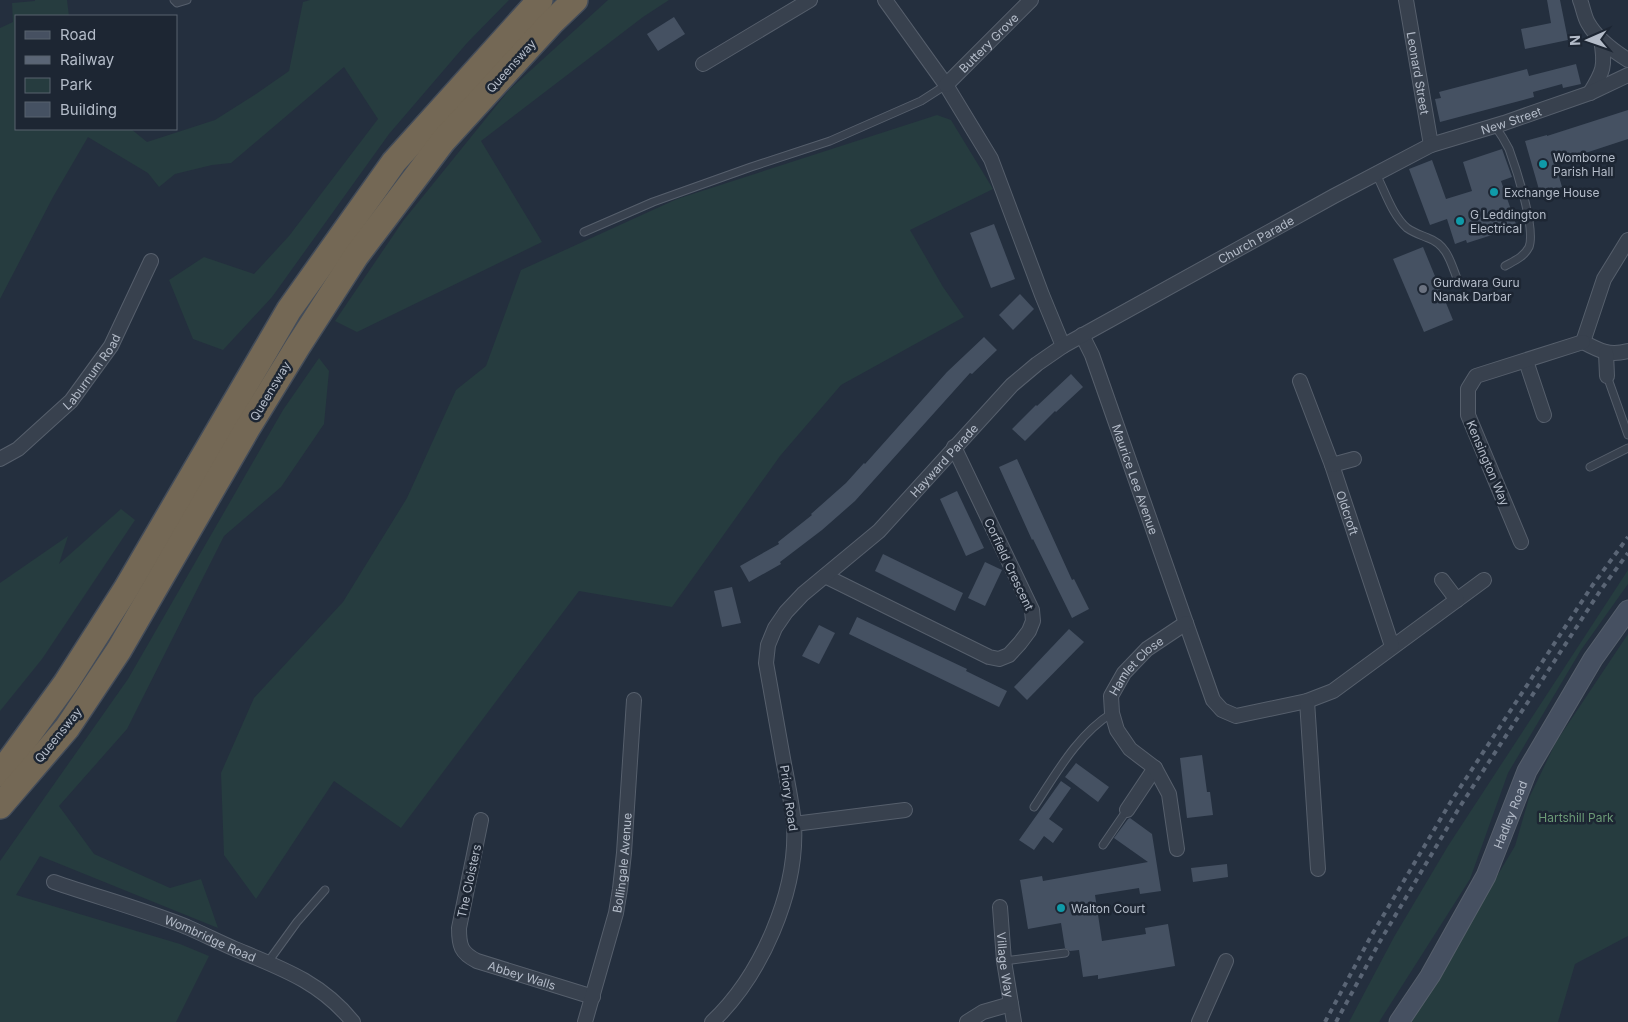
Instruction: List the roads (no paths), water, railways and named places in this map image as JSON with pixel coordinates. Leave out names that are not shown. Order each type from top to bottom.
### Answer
[{"type":"highway","name":"Queensway","points":[[0,774],[66,683],[126,589],[289,310],[394,162],[540,0]]},
{"type":"highway","name":"Queensway","points":[[0,806],[67,728],[119,650],[248,429],[298,346],[356,256],[444,141],[551,23],[575,0]]},
{"type":"highway","points":[[0,753],[66,683]]},
{"type":"highway","points":[[0,827],[46,762],[67,728]]},
{"type":"street","points":[[703,64],[810,0]]},
{"type":"street","points":[[885,0],[946,85],[994,165],[1063,346]]},
{"type":"street","name":"Buttery Grove","points":[[946,85],[1032,0]]},
{"type":"street","name":"Leonard Street","points":[[1406,0],[1431,146]]},
{"type":"street","points":[[1580,0],[1588,22],[1601,40],[1609,48],[1628,60]]},
{"type":"street","points":[[1590,93],[1602,73],[1604,57],[1601,40]]},
{"type":"street","name":"New Street","points":[[1431,146],[1602,89],[1628,76]]},
{"type":"street","name":"Church Parade","points":[[1063,346],[1334,196],[1431,146]]},
{"type":"street","points":[[1628,240],[1604,279],[1583,342],[1606,353],[1628,350]]},
{"type":"street","name":"Laburnum Road","points":[[0,459],[18,449],[71,402],[111,346],[151,261]]},
{"type":"street","name":"Maurice Lee Avenue","points":[[1082,335],[1092,355],[1186,623]]},
{"type":"street","name":"Kensington Way","points":[[1521,542],[1468,415],[1468,389],[1476,376],[1583,342]]},
{"type":"street","name":"Hayward Parade","points":[[825,576],[880,531],[1012,385],[1063,346]]},
{"type":"street","points":[[1606,353],[1607,376]]},
{"type":"street","points":[[1526,360],[1544,415]]},
{"type":"street","name":"Oldcroft","points":[[1300,380],[1332,466],[1392,646]]},
{"type":"street","name":"Corfield Crescent","points":[[825,576],[989,657],[999,658],[1009,655],[1029,631],[1033,621],[1032,610],[954,447]]},
{"type":"street","points":[[1332,466],[1354,459]]},
{"type":"street","name":"Priory Road","points":[[712,1022],[738,994],[765,947],[789,880],[794,850],[794,824],[766,663],[768,645],[775,628],[786,612],[802,594],[825,576]]},
{"type":"street","points":[[1442,580],[1457,600]]},
{"type":"street","points":[[1186,623],[1213,700],[1222,710],[1236,716],[1307,701],[1333,691],[1484,580]]},
{"type":"street","name":"Hadley Road","points":[[1399,1022],[1430,976],[1486,876],[1527,771],[1593,660],[1628,610]]},
{"type":"street","name":"Hamlet Close","points":[[1177,849],[1169,794],[1155,768],[1130,749],[1117,730],[1112,713],[1111,696],[1124,673],[1146,649],[1186,623]]},
{"type":"street","name":"Bollingale Avenue","points":[[585,1022],[616,913],[620,889],[634,700]]},
{"type":"street","points":[[1307,701],[1318,869]]},
{"type":"street","points":[[1127,810],[1155,768]]},
{"type":"street","points":[[794,824],[905,810]]},
{"type":"street","name":"The Cloisters","points":[[459,942],[459,928],[481,820]]},
{"type":"street","name":"Wombridge Road","points":[[54,882],[185,927],[268,962],[319,990],[341,1006],[353,1022]]},
{"type":"street","name":"Village Way","points":[[1000,907],[1004,961],[1014,1022]]},
{"type":"street","name":"Abbey Walls","points":[[459,942],[462,950],[469,957],[478,961],[592,997]]},
{"type":"street","points":[[1199,1022],[1226,961]]},
{"type":"street","points":[[967,1022],[984,1012],[1011,1004]]},
{"type":"lane","points":[[174,0],[176,3],[187,0]]},
{"type":"lane","points":[[584,232],[653,202],[830,141],[920,102],[946,85]]},
{"type":"lane","points":[[1495,126],[1512,158],[1530,227],[1531,241],[1527,250],[1521,257],[1505,266]]},
{"type":"lane","points":[[1376,174],[1402,223],[1408,229],[1443,246],[1458,281]]},
{"type":"lane","points":[[1607,376],[1628,435]]},
{"type":"lane","points":[[1590,467],[1628,448]]},
{"type":"lane","points":[[1034,808],[1068,757],[1086,734],[1092,727],[1112,713]]},
{"type":"lane","points":[[1103,845],[1127,810]]},
{"type":"lane","points":[[268,962],[297,922],[325,890]]},
{"type":"lane","points":[[1004,961],[1065,953]]},
{"type":"railway","points":[[1325,1022],[1370,938],[1450,803],[1592,586],[1628,537]]},
{"type":"railway","points":[[1336,1022],[1379,943],[1459,808],[1600,591],[1628,553]]},
{"type":"place","name":"Womborne Parish Hall","points":[[1543,164]]},
{"type":"place","name":"Exchange House","points":[[1494,192]]},
{"type":"place","name":"G Leddington Electrical","points":[[1460,221]]},
{"type":"place","name":"Gurdwara Guru Nanak Darbar","points":[[1423,289]]},
{"type":"place","name":"Walton Court","points":[[1061,908]]},
{"type":"park label","name":"Hartshill Park","points":[[1576,817]]}]
